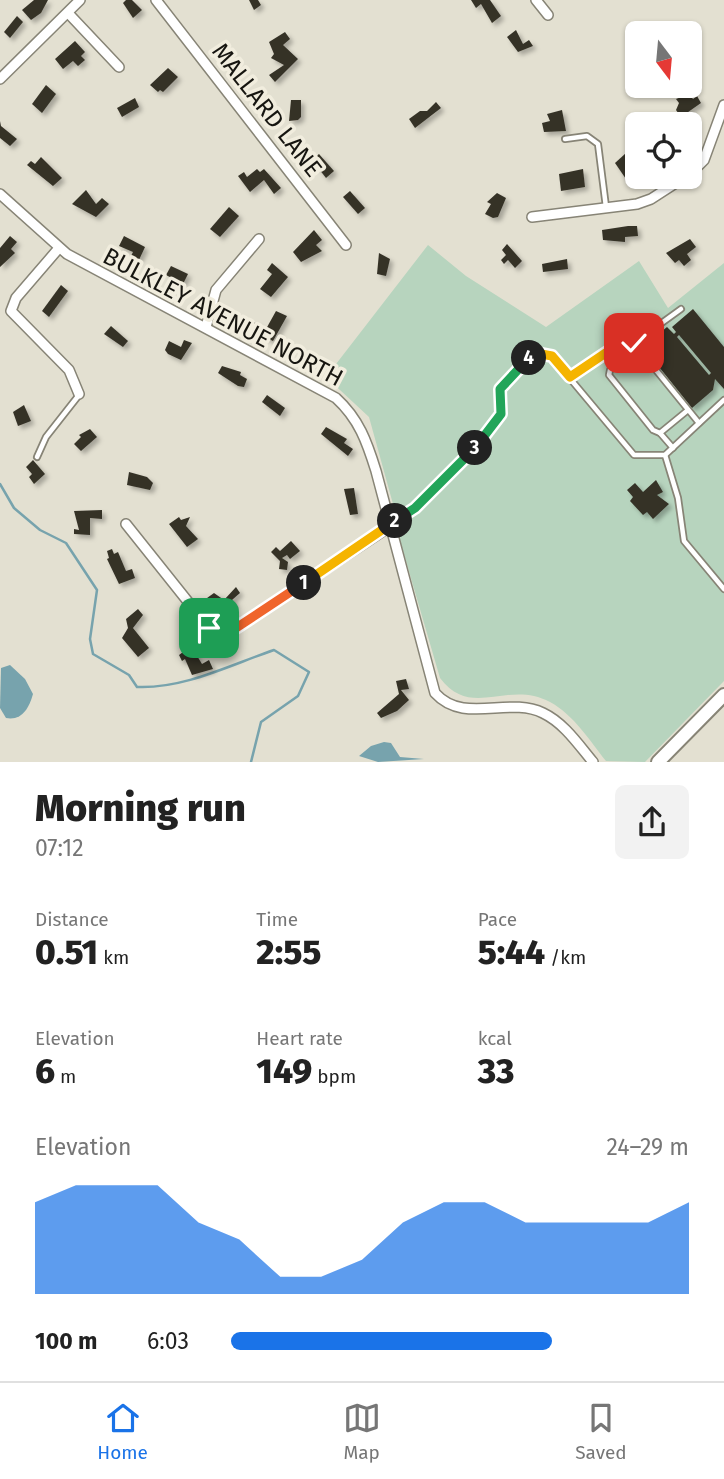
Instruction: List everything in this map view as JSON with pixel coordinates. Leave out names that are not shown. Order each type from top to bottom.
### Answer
[{"type":"main road","points":[[658,761],[724,695]]},
{"type":"street","points":[[0,79],[80,0]]},
{"type":"street","name":"MALLARD LANE","points":[[156,0],[346,245]]},
{"type":"street","points":[[536,0],[548,15]]},
{"type":"street","points":[[68,13],[119,67]]},
{"type":"street","points":[[702,162],[724,105]]},
{"type":"street","points":[[532,216],[606,208],[651,199],[666,189]]},
{"type":"street","name":"BULKLEY AVENUE NORTH","points":[[0,194],[59,248],[107,278],[206,327],[336,398],[350,410],[365,435],[435,693],[442,700],[459,708],[513,706],[542,712],[563,727],[592,761]]},
{"type":"street","points":[[206,327],[216,290],[259,239]]},
{"type":"street","points":[[59,248],[16,298],[11,311],[69,370],[79,394]]},
{"type":"street","points":[[126,524],[209,628],[222,633],[233,630],[389,527]]},
{"type":"lane","points":[[565,139],[587,136],[598,144],[606,208]]},
{"type":"lane","points":[[570,377],[613,348],[634,343],[681,309]]},
{"type":"lane","points":[[634,343],[699,423]]},
{"type":"lane","points":[[638,348],[610,370],[608,375],[653,430],[660,433],[673,448]]},
{"type":"lane","points":[[389,527],[423,501],[487,435],[501,414],[500,389],[536,353],[552,356],[634,455],[665,455],[724,400]]},
{"type":"lane","points":[[37,457],[46,437],[79,394]]},
{"type":"lane","points":[[660,433],[688,410]]},
{"type":"lane","points":[[665,455],[678,498],[684,541],[724,589]]},
{"type":"green space","points":[[428,245],[466,276],[546,327],[639,261],[668,308],[724,263],[724,681],[645,762],[606,761],[574,721],[550,702],[519,694],[478,698],[465,696],[452,690],[440,678],[399,537],[393,504],[369,417],[326,377]]},
{"type":"water","points":[[10,665],[25,679],[33,694],[21,715],[6,718],[0,708],[1,668]]},
{"type":"water","points":[[391,743],[400,757],[424,759],[378,762],[359,756],[371,746]]},
{"type":"building","points":[[34,0],[48,0],[41,13],[31,20],[22,10]]},
{"type":"building","points":[[132,0],[142,10],[133,18],[123,3]]},
{"type":"building","points":[[249,0],[258,0],[261,5],[254,10]]},
{"type":"building","points":[[471,0],[490,0],[501,16],[492,23],[481,4],[476,8]]},
{"type":"building","points":[[17,16],[23,22],[10,38],[4,32]]},
{"type":"building","points":[[516,30],[523,44],[529,40],[533,46],[518,52],[507,37]]},
{"type":"building","points":[[285,32],[290,39],[283,45],[298,59],[275,82],[269,75],[284,65],[271,58],[274,54],[269,42]]},
{"type":"building","points":[[75,41],[85,52],[81,56],[85,60],[78,66],[73,61],[63,69],[55,59]]},
{"type":"building","points":[[168,68],[178,77],[163,92],[158,92],[150,85]]},
{"type":"building","points":[[46,85],[56,94],[42,113],[32,104]]},
{"type":"building","points":[[135,98],[139,107],[122,117],[117,108]]},
{"type":"building","points":[[698,98],[701,103],[688,112],[677,112],[679,103],[676,99]]},
{"type":"building","points":[[291,100],[301,100],[301,117],[298,120],[289,121]]},
{"type":"building","points":[[436,102],[441,108],[415,128],[409,119],[420,111],[427,111]]},
{"type":"building","points":[[562,110],[566,131],[544,132],[542,123],[550,121],[547,114]]},
{"type":"building","points":[[0,121],[1,126],[17,139],[10,146],[0,138]]},
{"type":"building","points":[[319,154],[334,171],[326,178],[312,160]]},
{"type":"building","points":[[625,154],[625,178],[615,163]]},
{"type":"building","points":[[41,157],[62,178],[53,186],[27,165],[31,161],[35,164]]},
{"type":"building","points":[[257,169],[260,172],[264,169],[281,188],[274,194],[264,180],[250,192],[238,176],[244,172],[247,177]]},
{"type":"building","points":[[583,169],[585,187],[561,191],[559,174]]},
{"type":"building","points":[[86,190],[96,204],[102,198],[109,204],[96,217],[72,204]]},
{"type":"building","points":[[350,191],[365,208],[358,214],[343,197]]},
{"type":"building","points":[[497,193],[506,198],[498,217],[493,218],[485,214],[491,204],[487,202]]},
{"type":"building","points":[[229,207],[239,216],[220,237],[210,229]]},
{"type":"building","points":[[637,226],[638,236],[625,237],[625,242],[603,240],[602,230]]},
{"type":"building","points":[[314,230],[322,240],[316,245],[322,251],[301,262],[293,252]]},
{"type":"building","points":[[10,236],[17,242],[11,249],[15,253],[0,267],[0,248]]},
{"type":"building","points":[[124,236],[145,247],[139,260],[131,256],[133,252],[119,246]]},
{"type":"building","points":[[690,239],[696,247],[687,254],[691,260],[684,266],[679,260],[675,263],[666,253]]},
{"type":"building","points":[[507,244],[522,261],[515,268],[508,260],[504,264],[501,260],[506,255],[502,250]]},
{"type":"building","points":[[379,253],[390,259],[386,276],[377,274]]},
{"type":"building","points":[[567,259],[568,269],[543,272],[542,264]]},
{"type":"building","points":[[272,263],[288,277],[271,297],[260,289],[272,274],[267,270]]},
{"type":"building","points":[[171,266],[188,274],[183,284],[166,275]]},
{"type":"building","points":[[61,285],[68,291],[49,317],[42,311]]},
{"type":"building","points":[[693,309],[724,347],[724,389],[715,379],[713,390],[692,408],[643,347],[667,327],[674,334],[676,332],[672,327]],"holes":[[[679,335],[711,373],[709,375],[677,337]]]},
{"type":"building","points":[[276,311],[287,316],[273,341],[250,330],[254,322],[266,329]]},
{"type":"building","points":[[111,326],[128,341],[123,347],[104,334]]},
{"type":"building","points":[[184,340],[192,343],[181,360],[165,350],[169,341],[181,347]]},
{"type":"building","points":[[222,366],[241,372],[240,375],[247,379],[244,387],[218,373]]},
{"type":"building","points":[[267,395],[285,408],[280,416],[262,402]]},
{"type":"building","points":[[24,405],[31,421],[18,426],[13,412]]},
{"type":"building","points":[[326,427],[347,439],[344,443],[353,449],[348,456],[321,434]]},
{"type":"building","points":[[90,429],[97,437],[81,451],[74,444],[81,437],[79,435]]},
{"type":"building","points":[[33,460],[45,474],[34,484],[29,477],[32,474],[26,467]]},
{"type":"building","points":[[129,472],[147,477],[153,483],[150,490],[127,485]]},
{"type":"building","points":[[656,480],[663,492],[657,495],[669,504],[653,519],[647,512],[643,515],[630,501],[633,497],[627,490],[635,483],[643,492]]},
{"type":"building","points":[[354,488],[358,514],[350,515],[344,489]]},
{"type":"building","points":[[102,510],[102,519],[90,518],[90,535],[74,534],[74,529],[79,530],[74,511]]},
{"type":"building","points":[[179,517],[181,520],[190,517],[186,526],[198,539],[187,547],[169,524]]},
{"type":"building","points":[[291,541],[300,551],[290,559],[287,555],[282,558],[288,562],[287,570],[279,569],[280,561],[271,552],[276,547],[280,551]]},
{"type":"building","points":[[112,549],[114,554],[118,552],[126,571],[132,569],[135,578],[119,584],[107,559],[107,551]]},
{"type":"building","points":[[236,587],[240,593],[232,600],[235,604],[223,613],[207,598],[214,593],[224,600]]},
{"type":"building","points":[[138,609],[143,615],[133,628],[149,648],[138,657],[122,638],[128,628],[126,619]]},
{"type":"building","points":[[191,646],[202,664],[209,660],[213,669],[192,675],[185,659],[182,661],[179,655]]},
{"type":"building","points":[[406,679],[409,689],[401,690],[409,700],[397,711],[381,718],[377,713],[399,694],[396,681]]},
{"type":"waterway","points":[[0,484],[14,508],[40,530],[66,543],[97,590],[90,639],[93,654],[129,675],[137,687],[155,687],[189,680],[274,650],[309,672],[298,696],[261,722],[251,762]]},
{"type":"route","points":[[209,628],[222,633],[233,630],[415,508],[487,435],[501,414],[500,389],[507,378],[536,353],[552,356],[570,377],[613,348],[634,343]]}]
